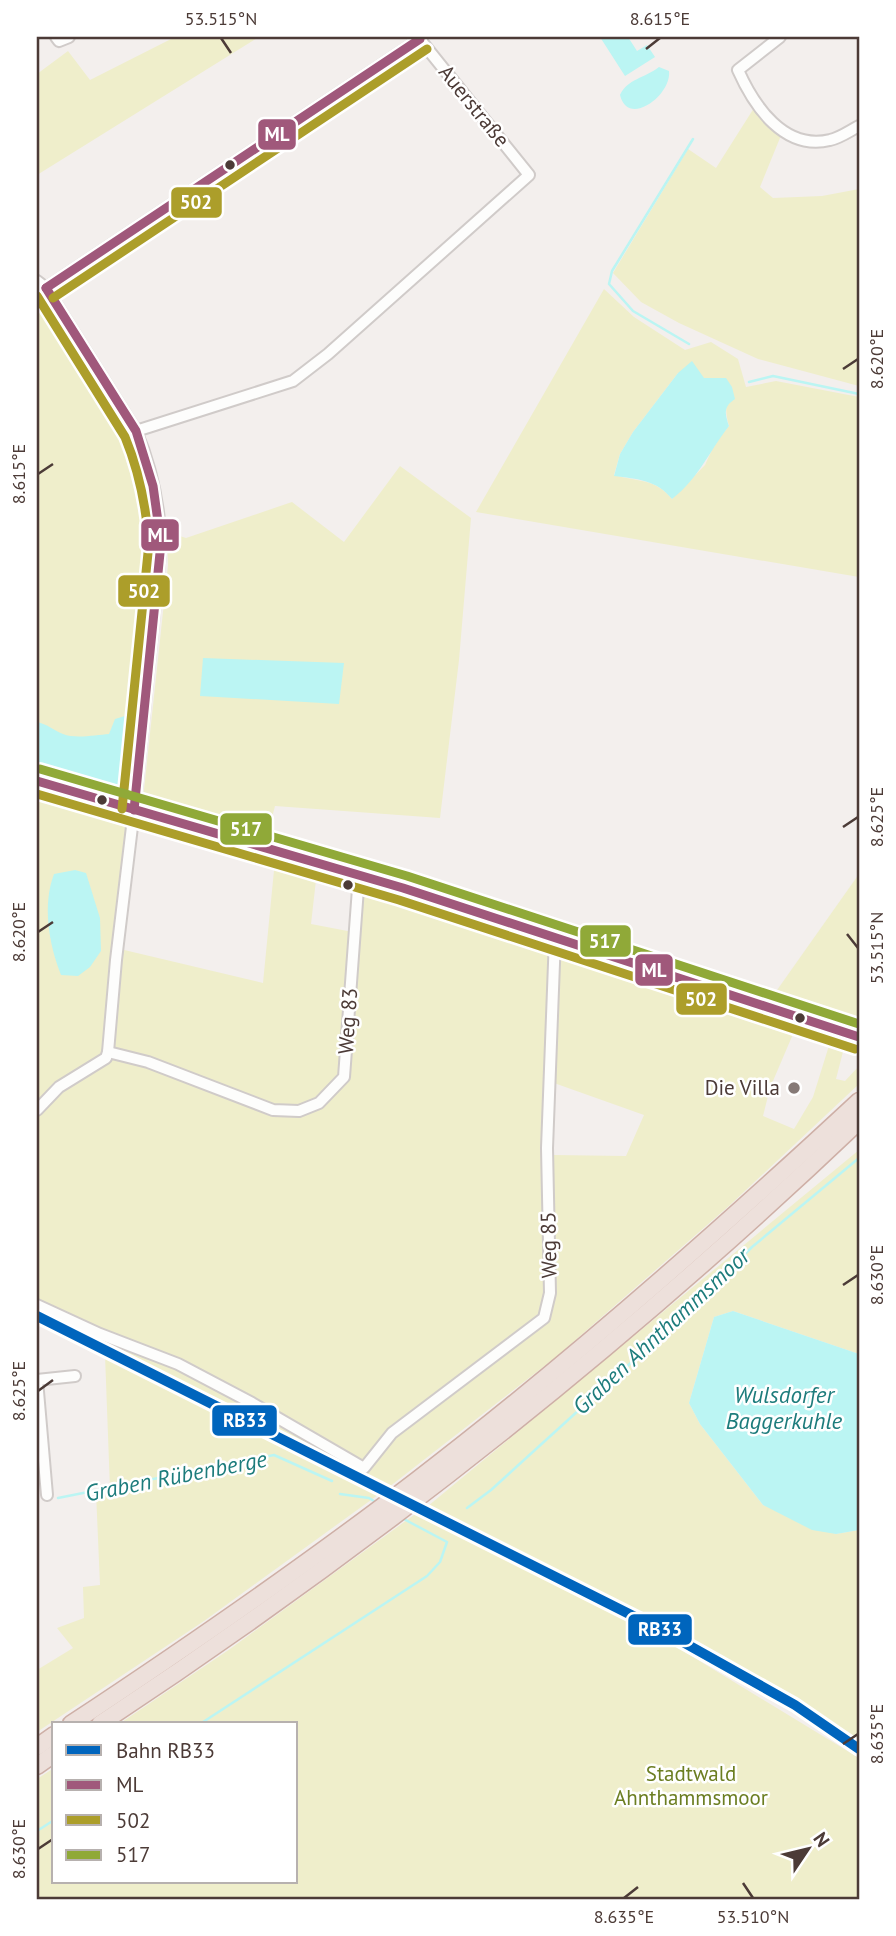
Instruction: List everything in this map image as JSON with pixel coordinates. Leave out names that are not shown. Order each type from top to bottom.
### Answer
[{"type":"highway","points":[[103,1722],[301,1586],[385,1514],[419,1478],[591,1340],[765,1188],[859,1101]]},
{"type":"highway","points":[[74,1722],[385,1514],[436,1486],[509,1428],[680,1283],[859,1121]]},
{"type":"highway","points":[[37,1747],[52,1736]]},
{"type":"highway","points":[[37,1766],[52,1755]]},
{"type":"street","points":[[780,37],[738,70],[757,106],[790,135],[803,140],[830,140],[859,126]]},
{"type":"street","points":[[37,1110],[59,1087],[106,1058],[108,1052],[162,543],[160,516],[145,451],[136,431],[41,284],[419,38]]},
{"type":"street","name":"Auerstraße","points":[[136,431],[293,382],[529,176],[419,38]]},
{"type":"street","points":[[37,781],[359,875],[859,1037]]},
{"type":"street","name":"Weg 83","points":[[108,1052],[148,1062],[274,1110],[299,1111],[319,1103],[344,1077],[359,875]]},
{"type":"street","name":"Weg 85","points":[[37,1305],[100,1334],[178,1364],[364,1468],[392,1433],[544,1318],[550,1293],[547,1148],[555,937]]},
{"type":"street","points":[[47,1495],[37,1380],[75,1376]]},
{"type":"green space","points":[[175,37],[259,37],[37,175],[37,74],[68,51],[90,80]]},
{"type":"green space","points":[[754,108],[782,133],[760,187],[773,198],[822,196],[859,189],[859,386],[758,359],[679,323],[641,302],[613,273],[688,149],[716,168]]},
{"type":"green space","points":[[604,289],[634,317],[685,350],[711,342],[738,359],[746,387],[776,381],[859,397],[859,577],[476,512]],"holes":[[[678,373],[704,378],[726,378],[729,426],[715,443],[705,465],[672,499],[653,484],[614,475],[620,454],[633,432]]]},
{"type":"green space","points":[[37,297],[128,437],[148,490],[154,548],[131,793],[123,801],[37,775]]},
{"type":"green space","points":[[400,466],[471,518],[459,660],[440,818],[275,806],[266,840],[150,807],[143,799],[168,565],[167,532],[186,538],[292,502],[344,542]]},
{"type":"green space","points":[[37,790],[129,819],[103,1053],[58,1083],[37,1106]]},
{"type":"green space","points":[[275,860],[317,871],[311,924],[358,933],[363,884],[435,903],[799,1020],[770,1088],[763,1116],[794,1129],[813,1097],[832,1036],[846,1040],[836,1079],[845,1081],[859,1066],[859,1084],[730,1205],[556,1357],[389,1487],[37,1312],[37,1116],[63,1090],[114,1055],[120,949],[263,983]],"holes":[[[554,1083],[644,1115],[626,1156],[553,1155]]]},
{"type":"green space","points":[[859,874],[859,1031],[770,1000]]},
{"type":"green space","points":[[859,1150],[859,1354],[733,1311],[714,1317],[689,1403],[700,1424],[763,1505],[836,1534],[859,1530],[859,1739],[771,1684],[664,1625],[428,1506]]},
{"type":"green space","points":[[105,1355],[382,1492],[204,1621],[37,1732],[37,1670],[73,1648],[57,1628],[84,1618],[83,1587],[100,1585],[96,1492],[110,1489]]},
{"type":"green space","name":"Stadtwald Ahnthammsmoor","points":[[418,1512],[657,1635],[859,1758],[859,1899],[37,1899],[37,1779],[52,1769],[52,1884],[298,1884],[298,1722],[122,1722],[230,1649]]},
{"type":"water","points":[[600,37],[628,37],[637,51],[647,45],[655,57],[625,76]]},
{"type":"water","points":[[659,67],[669,71],[664,90],[649,104],[631,109],[620,95],[623,90]]},
{"type":"water","points":[[692,361],[704,378],[726,378],[735,399],[726,411],[729,426],[696,474],[672,499],[653,484],[614,476],[620,454],[633,432],[678,373]]},
{"type":"water","points":[[203,658],[344,663],[339,704],[200,696]]},
{"type":"water","points":[[125,716],[131,732],[125,770],[118,790],[87,784],[37,765],[37,722],[68,735],[86,736],[109,734],[115,719]]},
{"type":"water","points":[[75,870],[86,873],[100,918],[101,951],[90,967],[78,976],[61,975],[48,925],[48,899],[54,874]]},
{"type":"water","name":"Wulsdorfer Baggerkuhle","points":[[733,1311],[859,1354],[859,1530],[836,1534],[812,1530],[763,1505],[700,1424],[689,1403],[714,1317]]},
{"type":"waterway","points":[[689,344],[633,311],[609,284],[612,271],[693,139]]},
{"type":"waterway","points":[[749,382],[773,376],[859,394]]},
{"type":"waterway","name":"Graben Ahnthammsmoor","points":[[467,1508],[491,1490],[689,1310],[752,1247],[859,1158]]},
{"type":"waterway","name":"Graben Rübenberge","points":[[58,1498],[274,1455],[332,1481]]},
{"type":"waterway","name":"Graben Rübenberge","points":[[340,1494],[369,1498],[377,1503]]},
{"type":"waterway","name":"Graben Ahnthammsmoor","points":[[203,1722],[427,1576],[440,1562],[447,1542],[400,1517]]},
{"type":"waterway","name":"Graben Ahnthammsmoor","points":[[37,1831],[52,1821]]},
{"type":"rail line","name":"RB33","points":[[37,1316],[665,1632],[795,1705],[859,1749]]},
{"type":"transit line","name":"ML","points":[[46,288],[420,39]]},
{"type":"transit line","name":"502","points":[[53,298],[427,49]]},
{"type":"transit line","name":"ML","points":[[46,288],[136,431],[153,486],[161,543],[134,810]]},
{"type":"transit line","name":"502","points":[[37,296],[125,437],[144,502],[149,543],[122,809]]},
{"type":"transit line","name":"517","points":[[40,769],[407,876],[859,1024]]},
{"type":"transit line","name":"ML","points":[[37,781],[403,888],[859,1037]]},
{"type":"transit line","name":"502","points":[[37,794],[399,900],[855,1049]]},
{"type":"place","name":"Die Villa","points":[[794,1088]]}]
